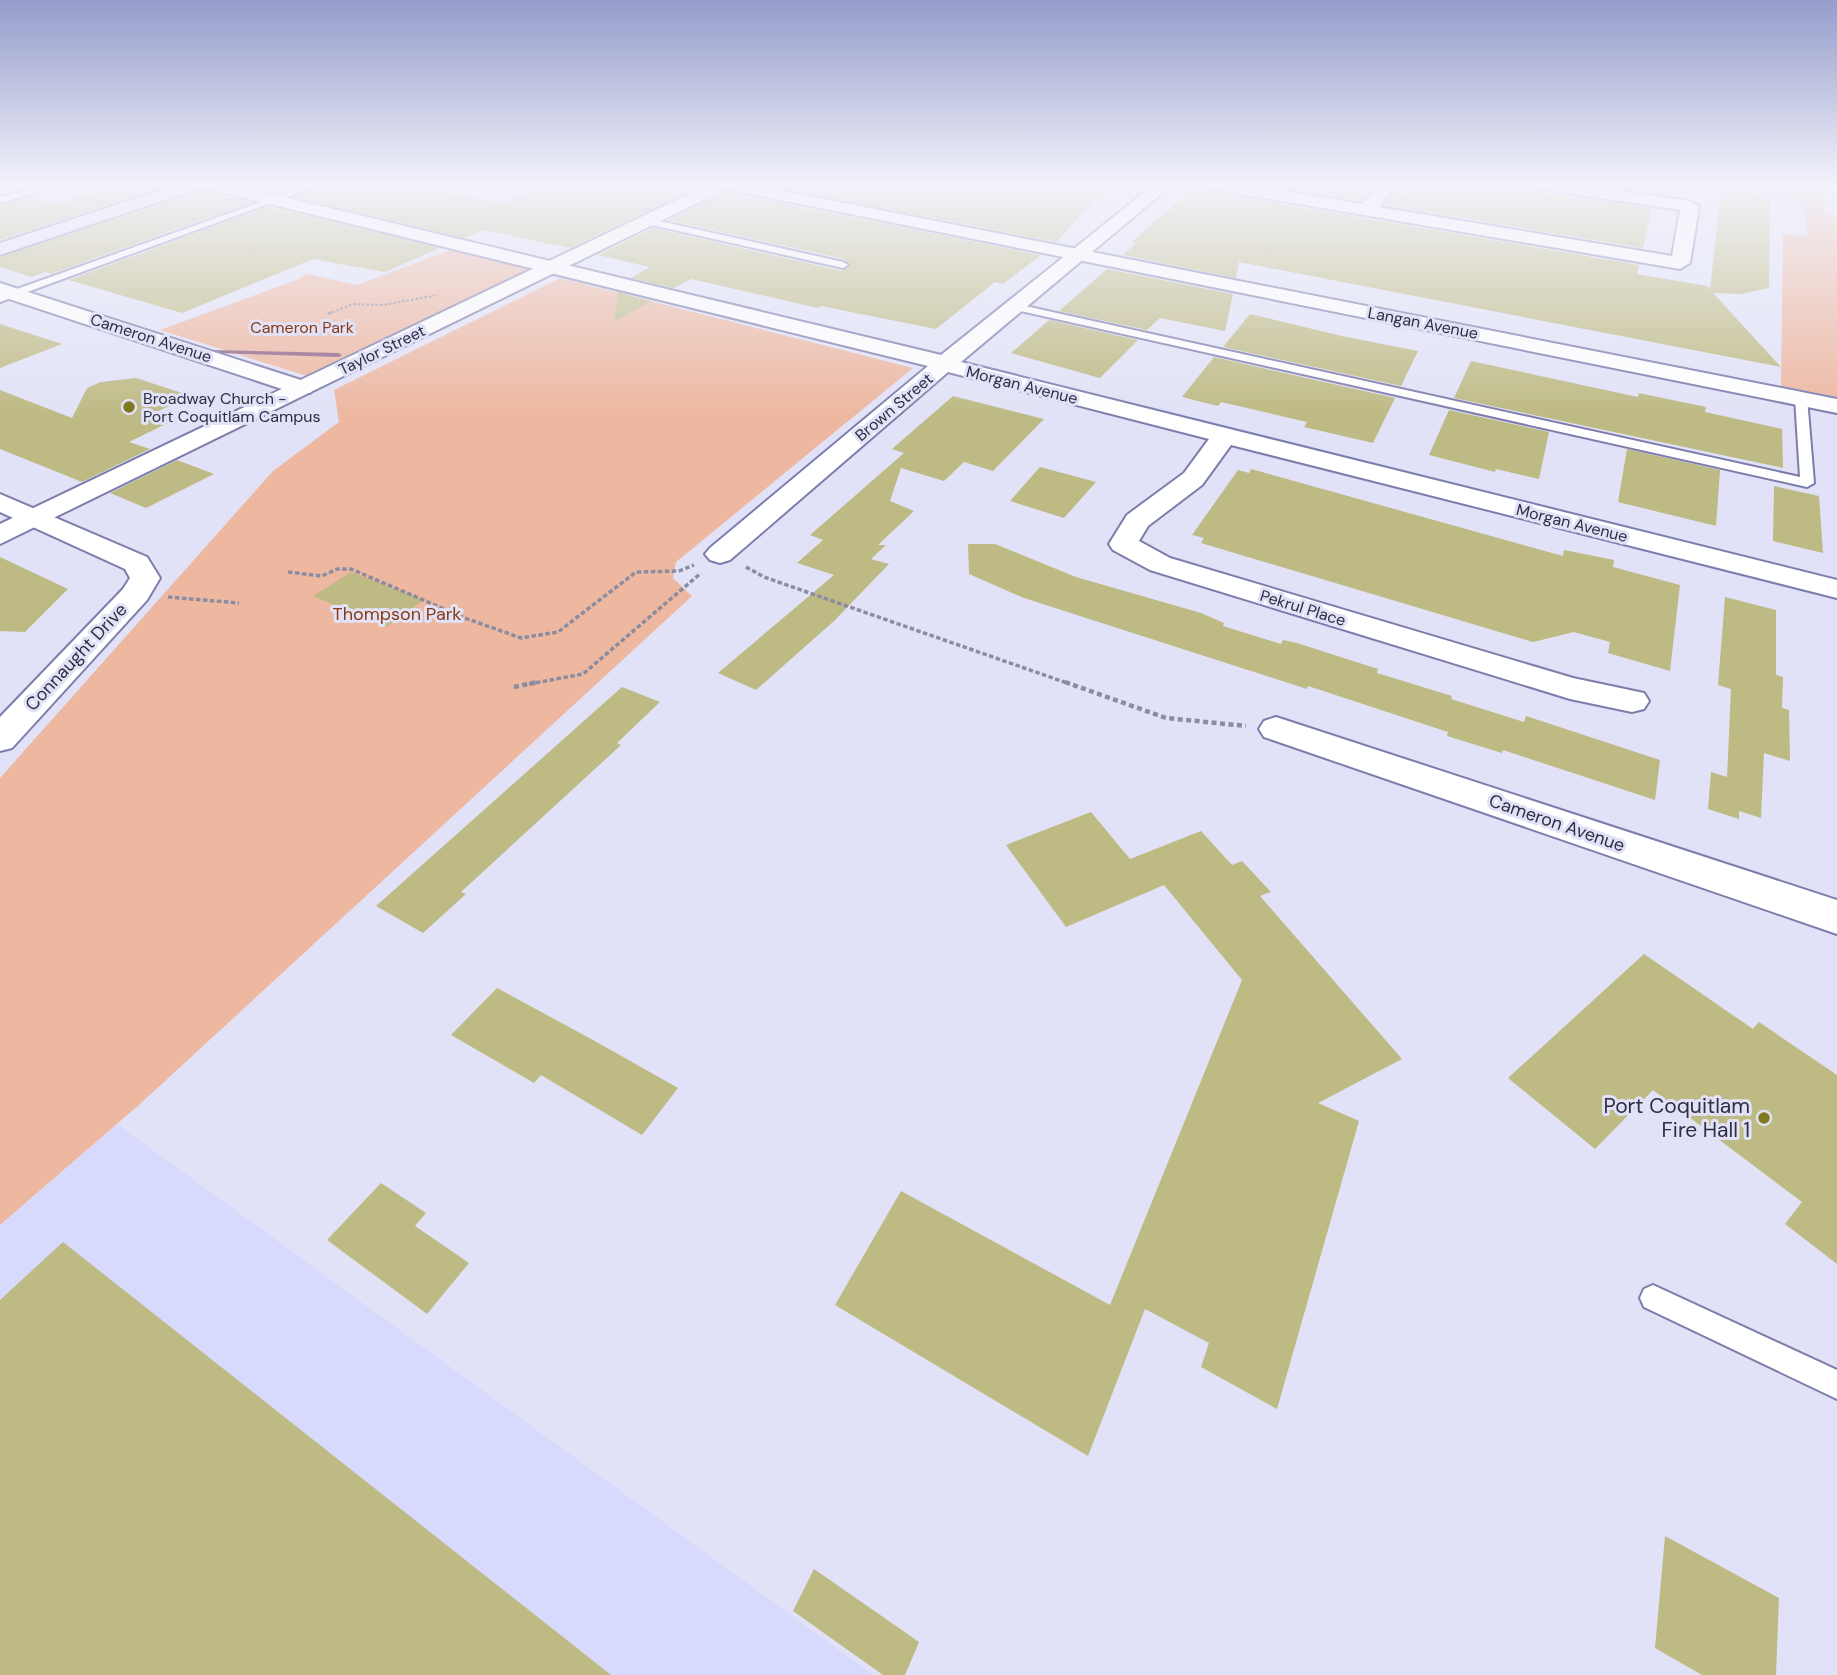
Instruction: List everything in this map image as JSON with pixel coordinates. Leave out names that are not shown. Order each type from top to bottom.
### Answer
[{"type":"street","name":"Morgan Avenue","points":[[528,261],[1837,589]]},
{"type":"street","name":"Taylor Street","points":[[0,536],[564,261]]},
{"type":"street","name":"Brown Street","points":[[720,554],[1069,261]]},
{"type":"street","name":"Langan Avenue","points":[[1113,261],[1837,406]]},
{"type":"street","name":"Cameron Avenue","points":[[5,294],[302,388]]},
{"type":"street","name":"Pekrul Place","points":[[1225,436],[1193,479],[1137,521],[1123,544],[1160,564],[1570,688],[1632,701]]},
{"type":"street","points":[[0,502],[137,563],[140,583]]},
{"type":"street","name":"Connaught Drive","points":[[0,738],[140,583]]},
{"type":"street","name":"Cameron Avenue","points":[[1276,729],[1837,917]]},
{"type":"lane","points":[[5,294],[99,261]]},
{"type":"lane","points":[[826,261],[843,265]]},
{"type":"lane","points":[[1016,307],[1807,484],[1801,398]]},
{"type":"lane","points":[[1653,1298],[1837,1385]]},
{"type":"path","points":[[328,314],[353,304],[383,305],[432,294],[480,303]]},
{"type":"path","points":[[288,572],[322,576],[337,569],[352,569],[465,618],[521,638],[558,632],[636,572],[679,571],[720,554]]},
{"type":"path","points":[[514,687],[583,674],[689,585],[720,554]]},
{"type":"path","points":[[720,554],[764,577],[1166,718],[1276,729]]},
{"type":"path","points":[[140,583],[239,603]]},
{"type":"shaded area","points":[[117,1124],[873,1675],[0,1675],[0,1226]]},
{"type":"green space","name":"Cameron Park","points":[[421,261],[501,261],[532,269],[307,376],[160,330],[299,279],[306,274],[357,285]]},
{"type":"green space","points":[[1783,261],[1837,261],[1837,397],[1781,386]]},
{"type":"green space","name":"Thompson Park","points":[[560,278],[913,368],[676,562],[673,578],[692,596],[140,1104],[0,1225],[0,778],[273,471],[339,422],[334,390]]},
{"type":"building","points":[[0,261],[87,261],[51,274],[45,272],[32,277],[0,267]]},
{"type":"building","points":[[120,261],[308,261],[182,313],[69,280]]},
{"type":"building","points":[[325,261],[409,261],[385,272]]},
{"type":"building","points":[[625,261],[799,261],[842,271],[850,266],[846,261],[1033,261],[1003,284],[995,282],[936,329],[821,306],[818,308],[691,279],[674,288],[631,278],[650,267]]},
{"type":"building","points":[[1153,261],[1617,261],[1639,265],[1637,274],[1707,286],[1710,290],[1713,261],[1769,261],[1769,288],[1740,294],[1713,293],[1781,367],[1239,262],[1236,278]]},
{"type":"building","points":[[1107,269],[1233,294],[1225,331],[1160,318],[1147,330],[1059,311]]},
{"type":"building","points":[[618,292],[651,301],[614,322]]},
{"type":"building","points":[[1250,314],[1418,351],[1401,386],[1223,347]]},
{"type":"building","points":[[1049,320],[1138,340],[1100,378],[1011,353]]},
{"type":"building","points":[[0,324],[62,344],[0,368]]},
{"type":"building","points":[[1214,357],[1395,398],[1373,443],[1304,427],[1307,422],[1221,402],[1218,406],[1182,397]]},
{"type":"building","points":[[1471,361],[1638,397],[1639,393],[1706,407],[1705,412],[1782,429],[1783,468],[1454,398]]},
{"type":"building","points":[[136,378],[191,396],[156,412],[176,419],[129,442],[150,449],[82,482],[0,449],[0,390],[72,418],[87,388],[101,382]]},
{"type":"building","points":[[953,396],[1044,419],[993,471],[964,462],[944,481],[901,468],[890,501],[914,511],[878,545],[886,545],[871,559],[889,564],[834,621],[756,690],[718,673],[834,575],[797,563],[823,540],[810,535],[904,453],[892,449]]},
{"type":"building","points":[[1449,410],[1549,432],[1539,479],[1496,469],[1495,472],[1429,455]]},
{"type":"building","points":[[1627,449],[1720,470],[1716,526],[1618,502]]},
{"type":"building","points":[[177,460],[214,474],[146,508],[110,493]]},
{"type":"building","points":[[1040,467],[1096,482],[1064,518],[1010,501]]},
{"type":"building","points":[[1251,469],[1563,556],[1564,550],[1614,560],[1613,567],[1680,585],[1670,671],[1608,653],[1610,642],[1574,632],[1533,642],[1201,543],[1204,538],[1192,535],[1238,470],[1249,473]]},
{"type":"building","points":[[1774,486],[1819,496],[1823,553],[1773,541]]},
{"type":"building","points":[[968,544],[995,544],[1076,577],[1201,613],[1224,623],[1223,626],[1281,644],[1283,640],[1297,643],[1378,669],[1377,673],[1452,696],[1451,699],[1524,722],[1526,716],[1660,760],[1655,800],[1503,750],[1502,753],[1447,736],[1448,732],[1308,686],[1307,689],[1024,598],[969,574]]},
{"type":"building","points":[[0,557],[68,589],[25,632],[0,631]]},
{"type":"building","points":[[351,572],[424,600],[386,627],[313,596]]},
{"type":"building","points":[[1725,597],[1776,610],[1776,675],[1783,677],[1782,708],[1789,710],[1790,761],[1764,753],[1761,818],[1739,811],[1739,819],[1708,809],[1711,772],[1727,777],[1731,689],[1718,685]]},
{"type":"building","points":[[622,687],[660,702],[617,743],[621,745],[461,892],[466,894],[423,933],[376,906]]},
{"type":"building","points":[[1091,812],[1130,859],[1201,831],[1232,865],[1242,861],[1271,892],[1260,896],[1402,1059],[1318,1103],[1359,1121],[1277,1409],[1201,1367],[1209,1343],[1145,1309],[1088,1456],[835,1305],[901,1191],[1110,1305],[1242,980],[1164,885],[1066,927],[1006,845]]},
{"type":"building","name":"Port Coquitlam Fire Hall 1","points":[[1644,954],[1753,1029],[1759,1022],[1837,1075],[1837,1264],[1785,1224],[1802,1202],[1653,1090],[1595,1149],[1508,1078]]},
{"type":"building","points":[[497,988],[678,1088],[642,1135],[541,1075],[534,1083],[451,1035]]},
{"type":"building","points":[[381,1183],[426,1213],[415,1226],[469,1263],[427,1314],[327,1240]]},
{"type":"building","points":[[63,1242],[611,1675],[0,1675],[0,1300]]},
{"type":"building","points":[[1665,1536],[1779,1598],[1776,1675],[1702,1675],[1655,1648]]},
{"type":"building","points":[[814,1569],[919,1642],[905,1675],[883,1675],[793,1611]]},
{"type":"waterway","points":[[214,351],[339,355]]},
{"type":"place","name":"Broadway Church - Port Coquitlam Campus","points":[[129,407]]},
{"type":"place","name":"Port Coquitlam Fire Hall 1","points":[[1764,1118]]}]
